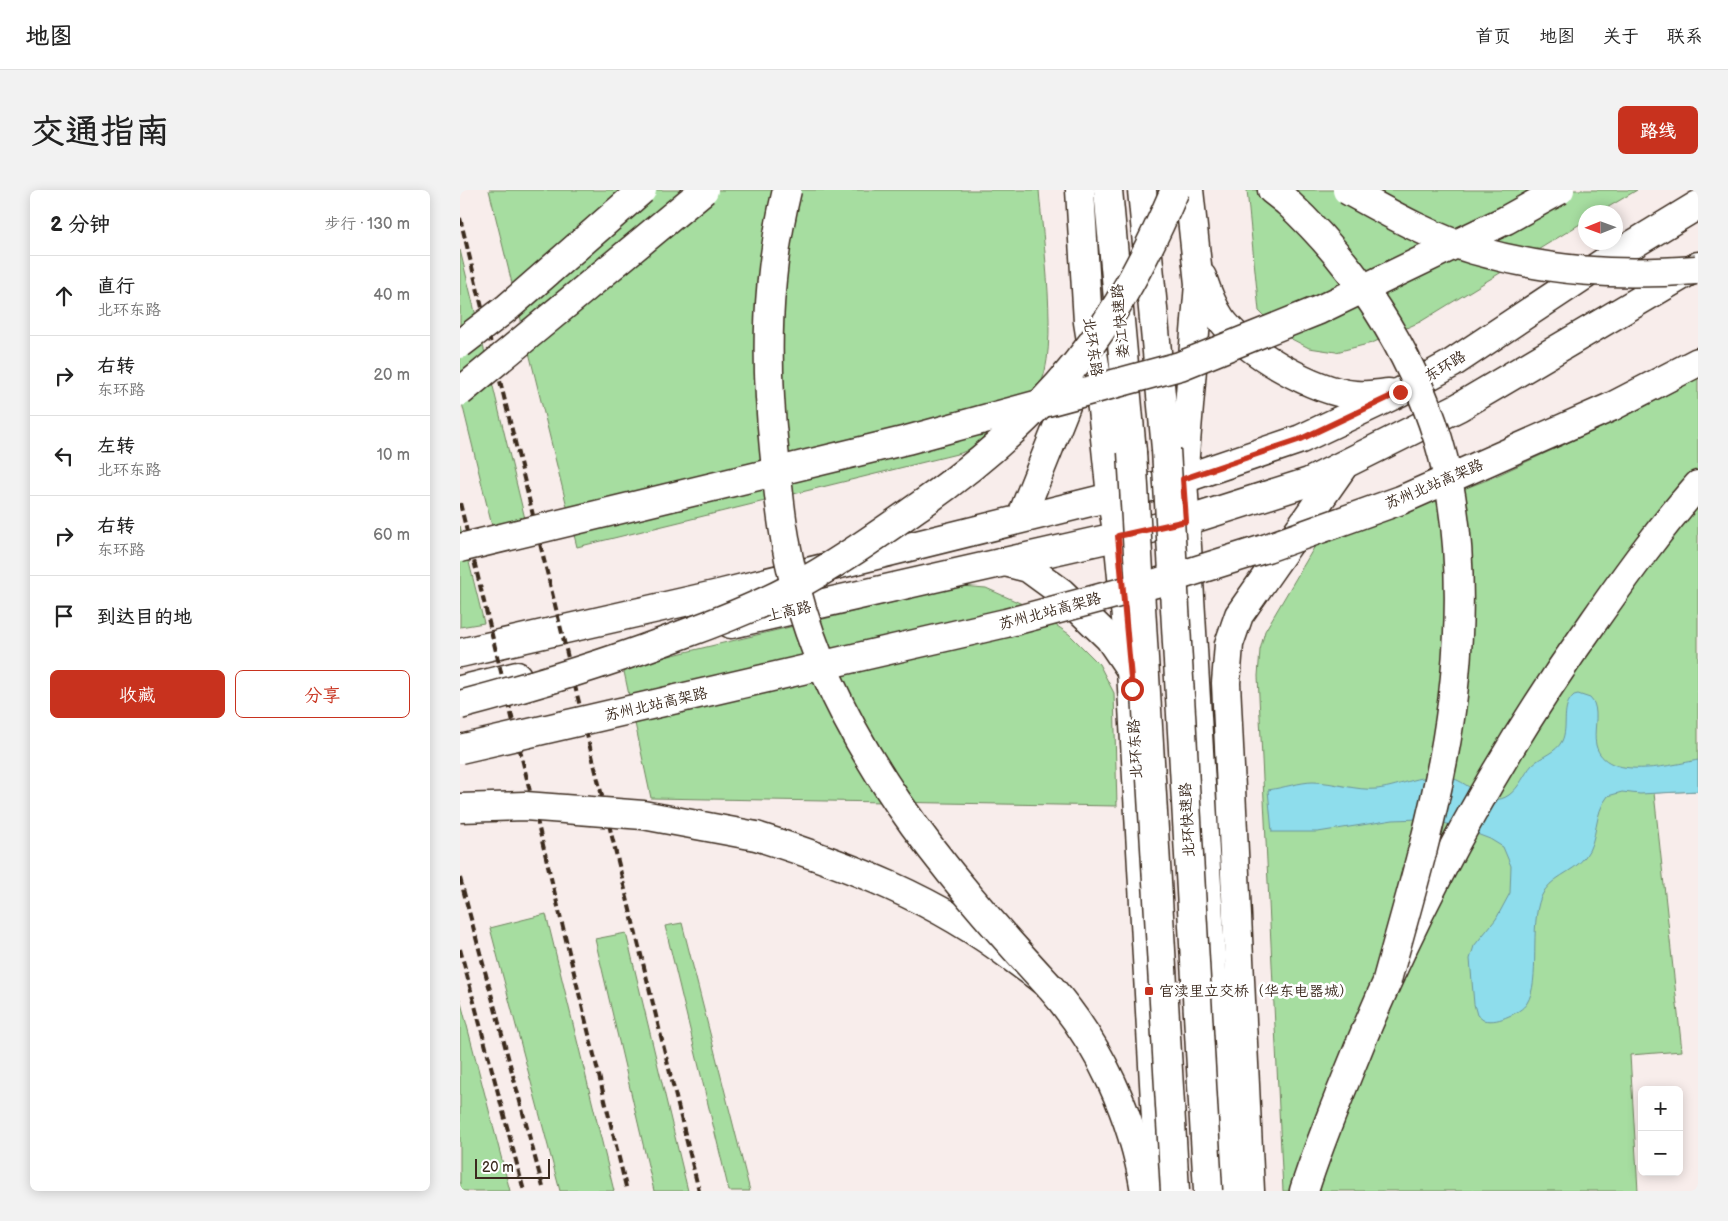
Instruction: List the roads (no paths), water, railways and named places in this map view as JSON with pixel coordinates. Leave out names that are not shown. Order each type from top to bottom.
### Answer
[{"type":"main road","points":[[460,344],[508,307],[642,190]]},
{"type":"main road","points":[[460,392],[704,190]]},
{"type":"main road","points":[[787,190],[775,245],[769,287],[768,372],[780,511],[794,581],[809,629],[822,663],[858,738],[917,831],[992,924],[1049,986],[1093,1047],[1123,1107],[1139,1157],[1145,1191]]},
{"type":"main road","name":"北环东路","points":[[1080,190],[1088,322],[1102,409],[1110,496],[1118,536],[1131,679],[1160,1191]]},
{"type":"main road","name":"娄江快速路","points":[[1108,190],[1132,452],[1174,1191]]},
{"type":"main road","name":"北环快速路","points":[[1142,190],[1166,449],[1208,1191]]},
{"type":"main road","points":[[460,705],[530,686],[624,655],[746,610],[821,572],[946,487],[990,452],[1046,399],[1091,344],[1114,312],[1140,265],[1175,190]]},
{"type":"main road","points":[[1189,190],[1199,284],[1183,479],[1225,1191]]},
{"type":"main road","points":[[1272,190],[1313,226],[1341,258],[1390,330],[1412,373],[1438,439],[1452,510],[1458,584],[1458,629],[1453,696],[1443,760],[1416,876],[1387,980]]},
{"type":"main road","points":[[1347,190],[1390,214],[1472,250],[1580,272],[1657,273],[1698,268]]},
{"type":"main road","points":[[460,548],[907,440],[1180,366],[1318,310],[1506,220],[1560,190]]},
{"type":"main road","name":"东环路","points":[[1110,496],[1183,479],[1301,439],[1400,392],[1451,364],[1609,259],[1698,205]]},
{"type":"main road","points":[[1197,262],[1208,296],[1221,319],[1254,350],[1324,388],[1354,395],[1400,392]]},
{"type":"main road","points":[[1118,536],[1186,521],[1276,494],[1343,466],[1459,407],[1698,268]]},
{"type":"main road","points":[[1021,518],[1076,382],[1088,322]]},
{"type":"main road","name":"苏州北站高架路","points":[[460,749],[1006,623],[1156,584],[1267,548],[1401,500],[1611,407],[1698,362]]},
{"type":"main road","points":[[1250,1191],[1226,683],[1228,644],[1239,615],[1343,466]]},
{"type":"main road","points":[[1304,1191],[1327,1124],[1387,980],[1453,845],[1516,737],[1564,663],[1640,556],[1698,485]]},
{"type":"main road","points":[[460,652],[719,594],[1110,496]]},
{"type":"main road","name":"上高路","points":[[460,690],[726,625],[1118,536]]},
{"type":"main road","points":[[1005,562],[1028,568],[1061,592],[1109,638],[1131,679],[1196,685],[1226,683]]},
{"type":"main road","points":[[460,808],[524,806],[643,815],[756,836],[858,870],[932,905],[991,941],[1049,986]]},
{"type":"water","points":[[1578,694],[1590,698],[1594,703],[1596,713],[1596,745],[1602,756],[1612,764],[1641,768],[1698,760],[1698,791],[1640,794],[1622,792],[1608,796],[1603,803],[1592,842],[1585,857],[1580,863],[1550,884],[1541,897],[1536,923],[1533,981],[1527,1003],[1519,1011],[1499,1020],[1483,1020],[1477,1015],[1474,1004],[1470,959],[1474,946],[1496,919],[1510,893],[1511,866],[1503,847],[1490,839],[1469,831],[1444,823],[1420,819],[1393,820],[1318,832],[1272,832],[1268,790],[1313,782],[1361,789],[1377,789],[1422,778],[1441,777],[1458,780],[1486,797],[1501,799],[1509,795],[1516,788],[1532,765],[1552,751],[1562,741],[1567,705],[1574,695]]},
{"type":"railway","points":[[460,218],[699,1191]]},
{"type":"railway","points":[[460,503],[627,1191]]},
{"type":"railway","points":[[460,878],[544,1191]]},
{"type":"railway","points":[[460,949],[524,1191]]},
{"type":"place","name":"官渎里立交桥（华东电器城）","points":[[1149,991]]}]
